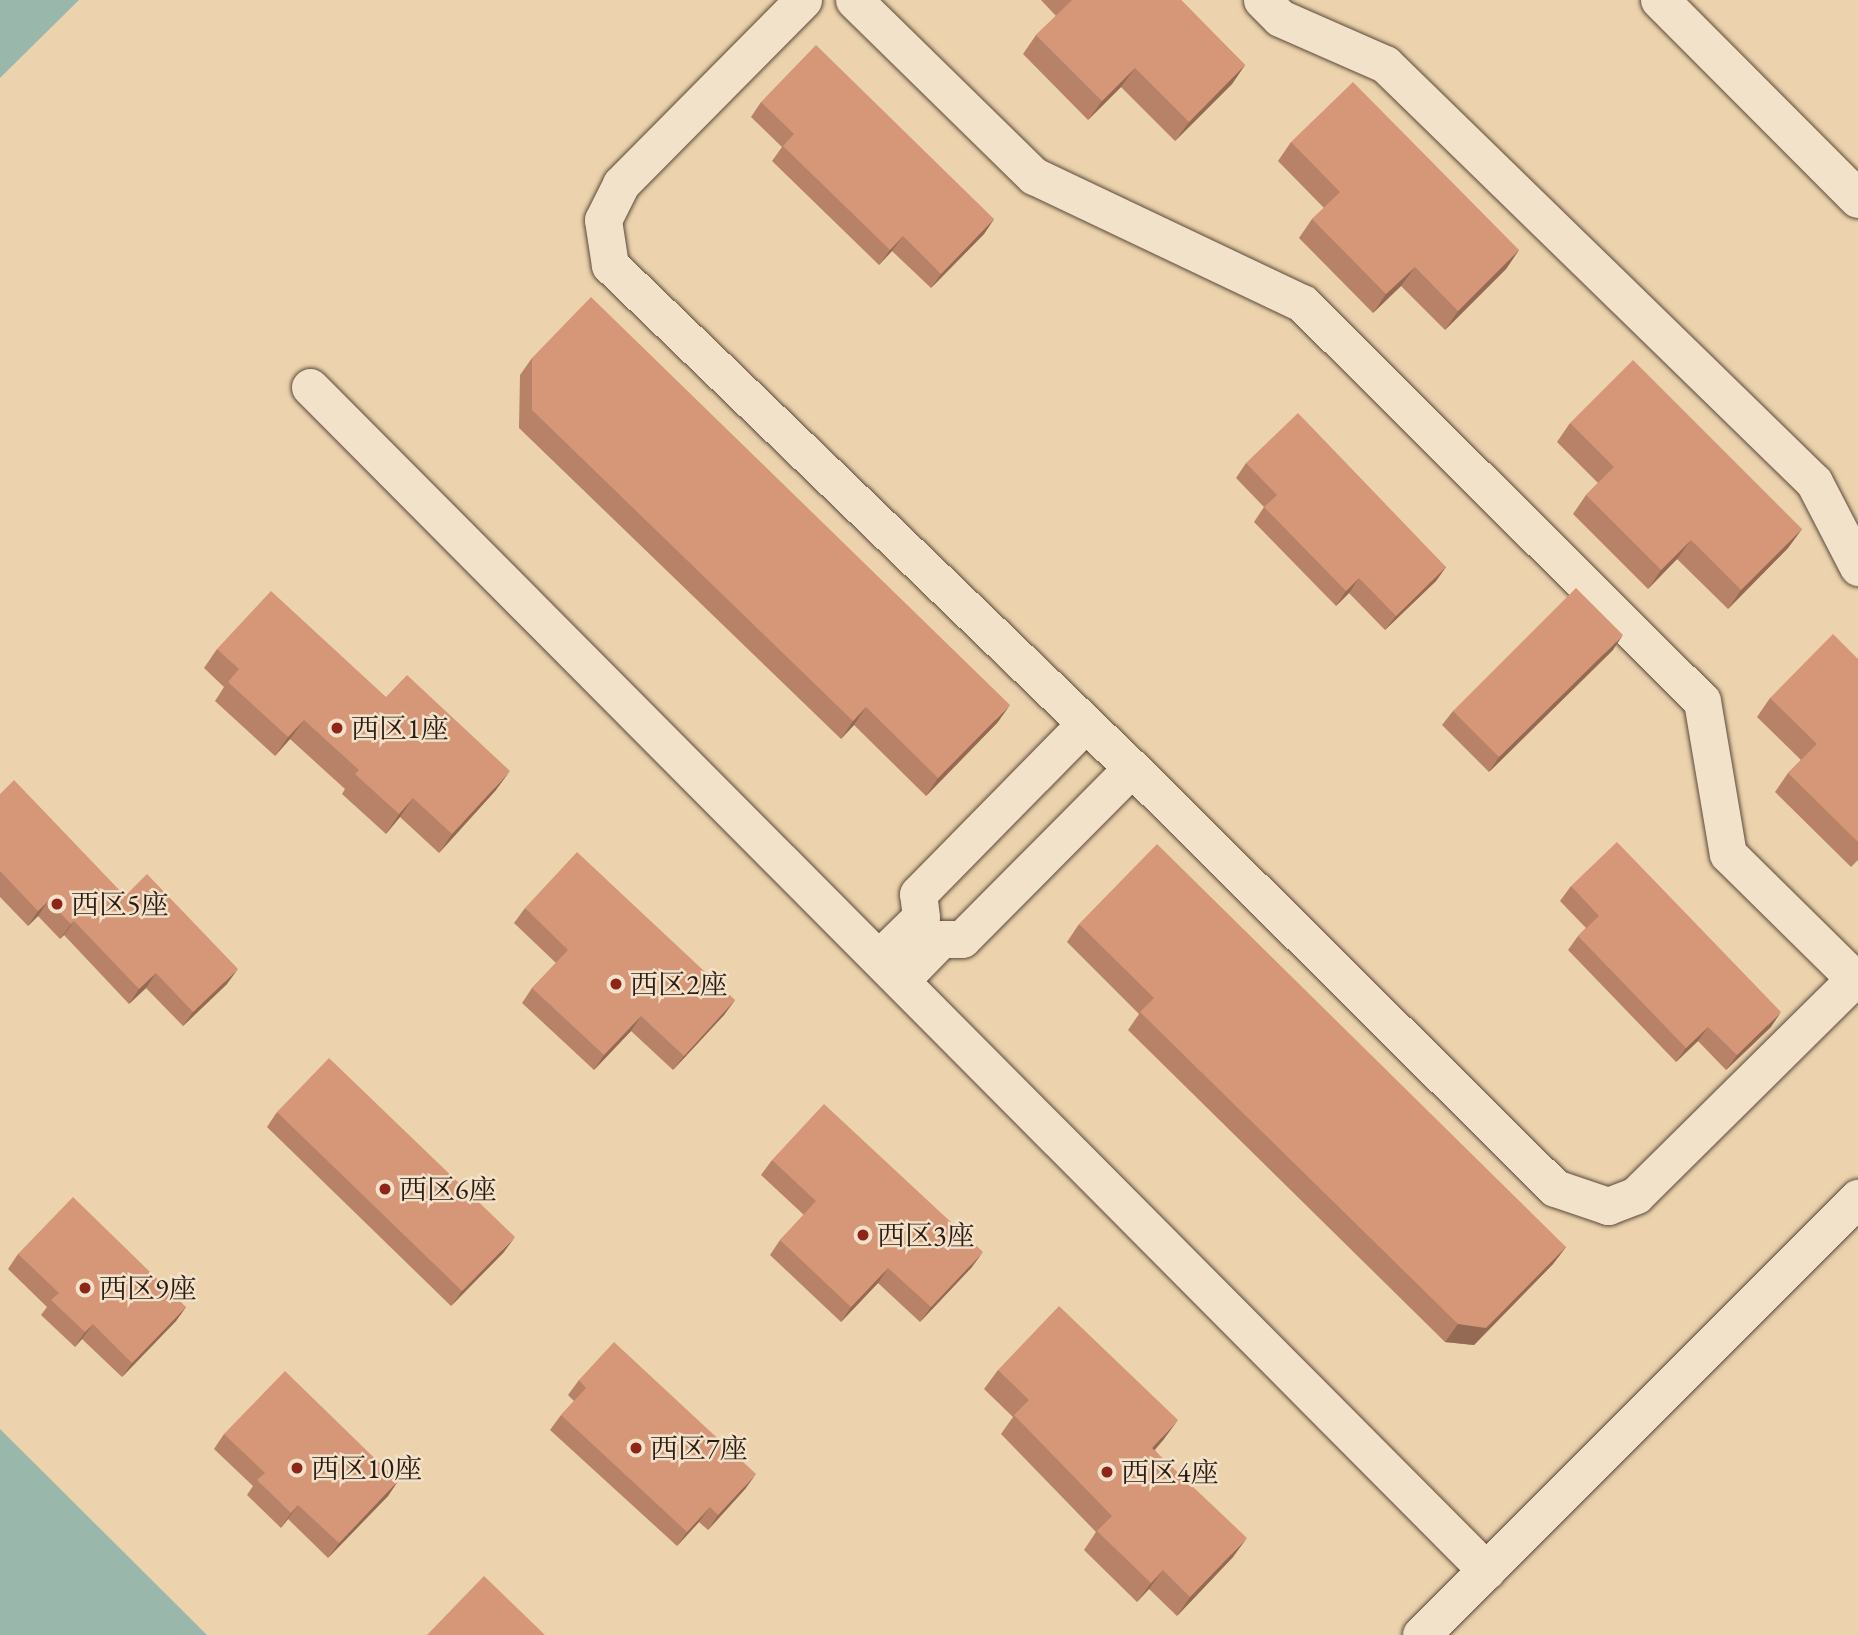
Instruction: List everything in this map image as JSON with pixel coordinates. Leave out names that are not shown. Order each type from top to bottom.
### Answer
[{"type":"street","points":[[803,0],[621,184],[603,220],[610,265],[1132,768],[1555,1188],[1582,1200],[1608,1206],[1636,1195],[1857,979],[1728,854],[1702,701],[1302,303],[1034,176],[854,0]]},
{"type":"street","points":[[1262,0],[1280,18],[1385,64],[1814,482],[1858,567]]},
{"type":"street","points":[[1660,0],[1858,199]]},
{"type":"street","points":[[310,387],[891,968],[1487,1571]]},
{"type":"street","points":[[891,968],[921,917],[918,894],[1085,724]]},
{"type":"street","points":[[891,968],[941,939],[962,939],[1132,768]]},
{"type":"street","points":[[1422,1635],[1858,1199]]},
{"type":"shaded area","points":[[0,0],[79,0],[0,78]]},
{"type":"shaded area","points":[[0,1429],[207,1635],[0,1635]]},
{"type":"building","points":[[1072,0],[1181,0],[1245,65],[1189,122],[1135,68],[1102,101],[1036,35]]},
{"type":"building","points":[[816,45],[994,219],[941,274],[903,236],[890,250],[783,146],[794,134],[761,102]]},
{"type":"building","points":[[1353,82],[1519,250],[1458,311],[1415,267],[1386,294],[1312,219],[1340,192],[1291,142]]},
{"type":"building","points":[[591,297],[1010,705],[938,778],[866,707],[853,721],[532,410],[532,358]]},
{"type":"building","points":[[1633,360],[1802,529],[1741,590],[1691,540],[1661,570],[1586,495],[1614,467],[1570,423]]},
{"type":"building","points":[[1298,413],[1446,567],[1396,616],[1359,578],[1346,591],[1264,507],[1277,495],[1246,463]]},
{"type":"building","points":[[1576,588],[1623,635],[1499,757],[1453,711]]},
{"type":"building","name":"西区1座","points":[[271,591],[386,697],[407,675],[510,771],[452,834],[413,798],[399,814],[355,774],[359,770],[304,720],[288,737],[228,682],[239,669],[217,649]]},
{"type":"building","points":[[1833,634],[1858,659],[1858,842],[1788,773],[1817,744],[1770,698]]},
{"type":"building","name":"西区5座","points":[[14,780],[125,896],[147,874],[238,969],[193,1012],[156,973],[139,989],[74,921],[71,924],[48,901],[38,911],[0,871],[0,794]]},
{"type":"building","points":[[1617,842],[1781,1012],[1737,1055],[1708,1027],[1686,1048],[1578,936],[1599,916],[1571,886]]},
{"type":"building","points":[[1157,844],[1566,1247],[1486,1328],[1458,1324],[1140,1012],[1154,998],[1079,924]]},
{"type":"building","name":"西区2座","points":[[577,852],[735,1000],[684,1056],[641,1016],[604,1055],[532,988],[568,950],[525,908]]},
{"type":"building","name":"西区6座","points":[[329,1058],[515,1237],[462,1291],[277,1112]]},
{"type":"building","name":"西区3座","points":[[824,1104],[983,1252],[931,1307],[888,1268],[851,1307],[780,1240],[816,1201],[772,1160]]},
{"type":"building","name":"西区9座","points":[[73,1197],[186,1307],[132,1363],[93,1324],[85,1332],[51,1300],[59,1293],[18,1254]]},
{"type":"building","name":"西区4座","points":[[1059,1306],[1178,1420],[1152,1448],[1247,1538],[1190,1597],[1163,1570],[1151,1583],[1097,1531],[1112,1516],[1014,1415],[1029,1400],[998,1370]]},
{"type":"building","name":"西区7座","points":[[614,1342],[756,1474],[718,1515],[710,1507],[687,1532],[561,1415],[586,1388],[579,1380]]},
{"type":"building","name":"西区10座","points":[[285,1371],[398,1481],[339,1543],[298,1505],[291,1513],[257,1480],[265,1473],[224,1434]]},
{"type":"building","points":[[484,1576],[545,1635],[427,1635]]},
{"type":"place","name":"西区1座","points":[[337,728]]},
{"type":"place","name":"西区5座","points":[[57,904]]},
{"type":"place","name":"西区2座","points":[[616,984]]},
{"type":"place","name":"西区6座","points":[[385,1189]]},
{"type":"place","name":"西区3座","points":[[863,1235]]},
{"type":"place","name":"西区9座","points":[[85,1288]]},
{"type":"place","name":"西区7座","points":[[636,1448]]},
{"type":"place","name":"西区10座","points":[[297,1468]]},
{"type":"place","name":"西区4座","points":[[1107,1472]]}]
